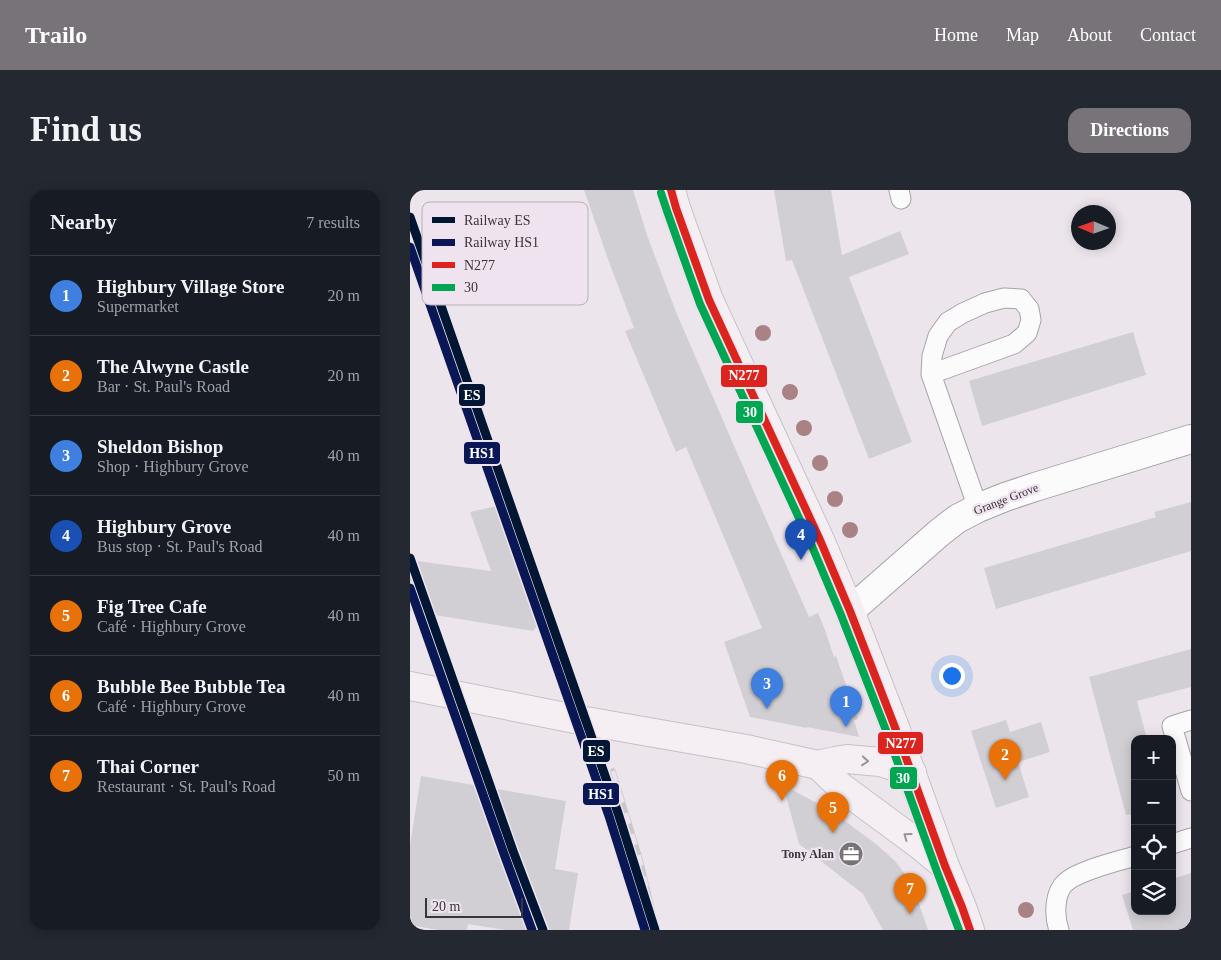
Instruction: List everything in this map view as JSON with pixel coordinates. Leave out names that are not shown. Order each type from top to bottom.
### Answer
[{"type":"main road","points":[[671,190],[709,300],[820,540],[850,611],[891,715],[970,930]]},
{"type":"main road","points":[[410,686],[580,720],[746,749],[818,765],[847,759],[880,762],[912,772]]},
{"type":"main road","points":[[818,765],[841,787],[922,846],[945,866]]},
{"type":"street","name":"Grange Grove","points":[[850,611],[940,532],[957,519],[978,508],[1004,497],[1191,439]]},
{"type":"lane","points":[[932,374],[1014,344],[1027,333],[1031,320],[1029,309],[1021,299],[983,297],[948,322],[938,336],[932,356],[932,374],[978,508]]},
{"type":"lane","points":[[1191,720],[1172,726],[1191,791]]},
{"type":"lane","points":[[1176,843],[1191,838]]},
{"type":"lane","points":[[1059,930],[1056,909],[1058,896],[1065,883],[1080,873],[1131,857]]},
{"type":"building","points":[[584,190],[633,190],[647,235],[676,312],[775,540],[809,617],[818,613],[834,657],[836,656],[858,719],[854,720],[859,737],[750,717],[724,642],[762,628],[686,447],[676,452],[625,331],[634,328]]},
{"type":"building","points":[[774,190],[831,190],[842,255],[900,231],[909,254],[849,277],[912,442],[869,459],[792,260],[786,261]]},
{"type":"building","points":[[1133,332],[1146,375],[982,426],[969,381]]},
{"type":"building","points":[[1191,502],[1191,551],[996,609],[984,568],[1156,517],[1154,512]]},
{"type":"building","points":[[502,505],[542,620],[533,631],[410,611],[410,560],[491,571],[470,512]]},
{"type":"building","points":[[1191,649],[1191,687],[1137,701],[1146,735],[1131,735],[1131,814],[1126,815],[1089,677]]},
{"type":"building","points":[[1006,720],[1010,732],[1041,722],[1050,752],[1018,762],[1029,797],[996,808],[971,731]]},
{"type":"building","points":[[421,776],[566,801],[555,869],[578,873],[569,930],[505,930],[468,924],[467,930],[438,930],[410,925],[410,845]]},
{"type":"building","points":[[783,785],[830,810],[876,844],[895,861],[912,883],[928,930],[883,930],[863,894],[799,844]]},
{"type":"building","points":[[1191,873],[1191,926],[1178,930],[1133,930],[1122,895],[1131,892],[1131,915],[1176,915],[1176,878]]},
{"type":"railway","points":[[613,771],[640,859],[657,930]]},
{"type":"rail line","name":"ES","points":[[410,217],[422,251]]},
{"type":"rail line","name":"HS1","points":[[410,247],[422,281]]},
{"type":"rail line","name":"HS1","points":[[430,305],[609,816],[645,930]]},
{"type":"rail line","name":"ES","points":[[441,305],[618,813],[655,930]]},
{"type":"rail line","name":"ES","points":[[410,558],[513,851],[543,930]]},
{"type":"rail line","name":"HS1","points":[[410,588],[532,930]]},
{"type":"transit line","name":"N277","points":[[671,190],[709,300],[820,540],[850,611],[970,930]]},
{"type":"transit line","name":"30","points":[[661,193],[700,304],[811,544],[841,615],[887,733],[959,930]]},
{"type":"place","name":"Highbury Grove","points":[[801,560]]},
{"type":"place","name":"Sheldon Bishop","points":[[767,709]]},
{"type":"place","name":"Highbury Village Store","points":[[846,727]]},
{"type":"place","name":"The Alwyne Castle","points":[[1005,780]]},
{"type":"place","name":"Bubble Bee Bubble Tea","points":[[782,801]]},
{"type":"place","name":"Fig Tree Cafe","points":[[833,833]]},
{"type":"place","name":"Tony Alan","points":[[851,854]]},
{"type":"place","name":"Thai Corner","points":[[910,914]]}]
